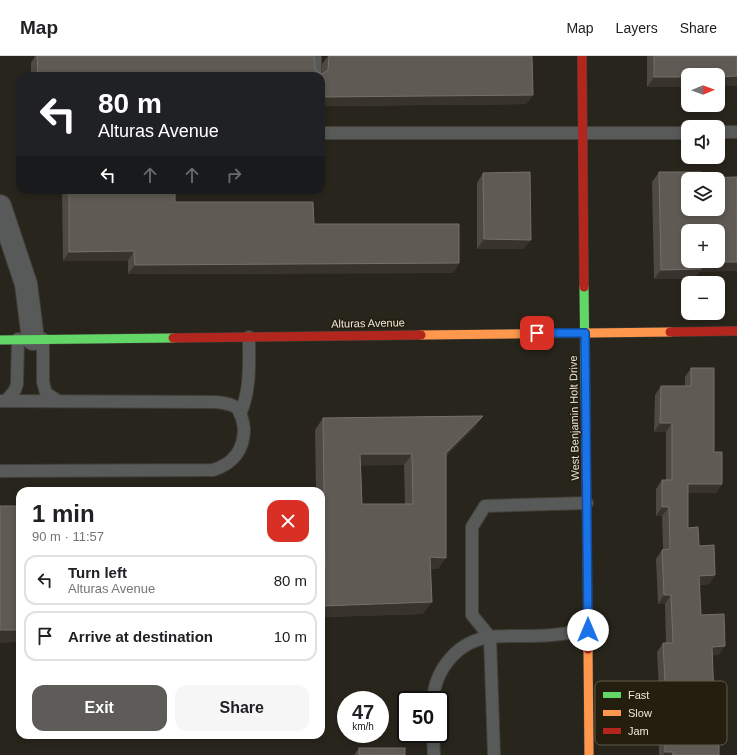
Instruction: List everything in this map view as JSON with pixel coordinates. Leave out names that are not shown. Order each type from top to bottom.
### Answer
[{"type":"street","name":"West Benjamin Holt Drive","points":[[582,56],[590,755]]},
{"type":"street","points":[[0,206],[26,284],[31,339]]},
{"type":"street","name":"Alturas Avenue","points":[[0,340],[737,331]]},
{"type":"lane","points":[[315,56],[315,72]]},
{"type":"lane","points":[[725,132],[737,132]]},
{"type":"lane","points":[[325,133],[681,133]]},
{"type":"lane","points":[[240,414],[245,404],[248,389],[249,337]]},
{"type":"lane","points":[[3,401],[15,390],[31,339]]},
{"type":"lane","points":[[31,339],[46,393],[58,401]]},
{"type":"lane","points":[[0,471],[212,470],[228,464],[242,447],[244,425],[236,408],[228,404],[216,402],[3,401]]},
{"type":"lane","points":[[494,755],[490,637],[472,615],[472,527],[485,506],[508,504],[587,503]]},
{"type":"lane","points":[[435,691],[439,674],[449,659],[464,646],[490,637],[552,635],[588,630]]},
{"type":"lane","points":[[434,743],[434,755]]},
{"type":"building","points":[[37,56],[314,56],[315,70],[318,72],[38,72]]},
{"type":"building","points":[[329,56],[532,56],[533,95],[325,97],[325,72],[328,70]]},
{"type":"building","points":[[654,56],[737,56],[737,76],[725,77],[725,68],[681,68],[681,77],[654,77]]},
{"type":"building","points":[[530,172],[531,240],[484,239],[483,173]]},
{"type":"building","points":[[659,172],[681,172],[681,216],[725,216],[725,177],[737,177],[737,262],[725,262],[725,224],[681,224],[681,268],[701,269],[661,270]]},
{"type":"building","points":[[69,194],[175,194],[175,202],[313,202],[314,224],[459,224],[459,263],[135,265],[134,251],[69,252]]},
{"type":"building","points":[[691,368],[714,368],[714,452],[722,452],[722,484],[688,484],[688,528],[698,527],[699,546],[714,545],[715,575],[699,576],[701,615],[724,614],[725,646],[712,647],[713,681],[665,681],[663,643],[673,643],[671,595],[664,595],[662,550],[670,549],[669,507],[662,507],[662,480],[672,480],[672,423],[660,423],[661,386],[691,386]]},
{"type":"building","points":[[483,416],[446,453],[446,558],[430,557],[432,602],[325,606],[323,418]],"holes":[[[360,454],[412,454],[413,504],[362,504]]]},
{"type":"building","points":[[0,506],[16,506],[16,630],[0,630]]},
{"type":"building","points":[[665,745],[719,745],[719,755],[673,755],[673,752],[665,752]]},
{"type":"building","points":[[359,748],[405,748],[405,755],[359,755]]},
{"type":"traffic: fast","points":[[584,287],[586,455]]},
{"type":"traffic: fast","points":[[0,340],[173,338]]},
{"type":"traffic: slow","points":[[421,335],[670,332]]},
{"type":"traffic: slow","points":[[588,649],[589,755]]},
{"type":"traffic: jam","points":[[582,56],[584,287]]},
{"type":"traffic: jam","points":[[670,332],[737,331]]},
{"type":"traffic: jam","points":[[173,338],[421,335]]},
{"type":"traffic: jam","points":[[586,455],[588,649]]},
{"type":"route","points":[[537,333],[585,333],[588,630]]}]
